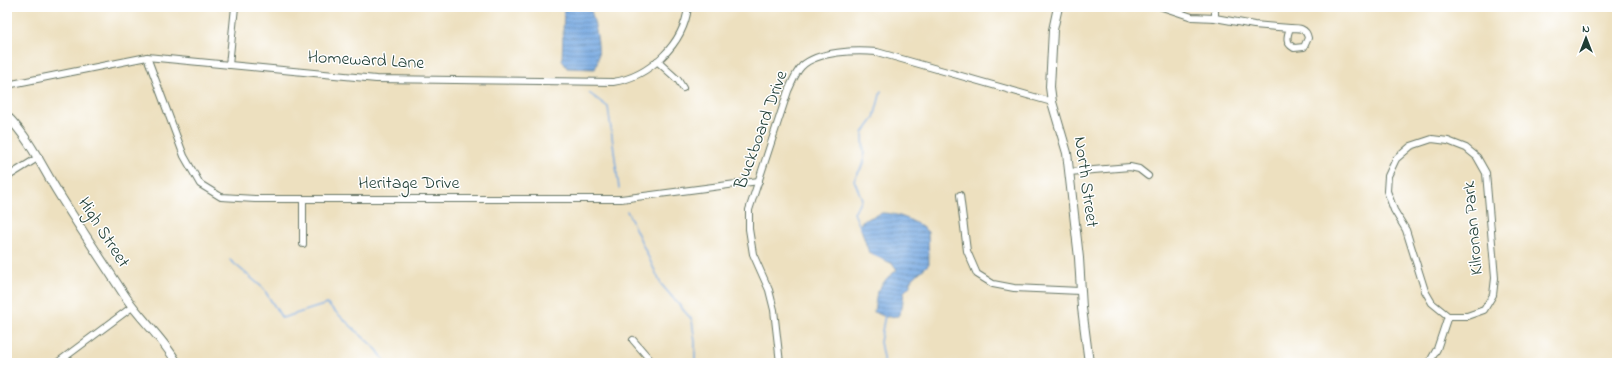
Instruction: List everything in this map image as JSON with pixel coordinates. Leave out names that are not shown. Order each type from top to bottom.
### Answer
[{"type":"street","points":[[229,65],[235,7]]},
{"type":"street","name":"Homeward Lane","points":[[7,85],[147,57],[376,80],[618,81],[631,78],[657,61],[674,43],[687,16],[688,7]]},
{"type":"street","name":"North Street","points":[[1058,7],[1053,30],[1050,87],[1052,102],[1065,142],[1079,258],[1080,291],[1089,363]]},
{"type":"street","points":[[1162,7],[1187,16],[1214,18],[1258,26],[1290,28]]},
{"type":"street","points":[[1214,18],[1215,7]]},
{"type":"street","name":"Buckboard Drive","points":[[780,363],[774,310],[769,290],[754,254],[749,229],[749,210],[792,82],[802,66],[820,57],[855,51],[877,52],[1052,102]]},
{"type":"street","name":"Heritage Drive","points":[[147,57],[184,156],[200,184],[221,198],[621,199],[740,182],[759,181]]},
{"type":"street","points":[[657,61],[678,80],[683,88]]},
{"type":"street","name":"High Street","points":[[7,116],[17,126],[39,157],[58,193],[132,307],[168,346],[177,363]]},
{"type":"street","name":"Kilronan Park","points":[[1432,139],[1448,141],[1466,148],[1477,157],[1486,173],[1495,278],[1493,295],[1484,310],[1467,316],[1448,316],[1432,303],[1425,291],[1406,230],[1394,210],[1387,191],[1388,176],[1396,159],[1411,146],[1432,139]]},
{"type":"street","points":[[7,177],[39,157]]},
{"type":"street","points":[[1069,172],[1130,167],[1139,169],[1148,176]]},
{"type":"street","points":[[960,195],[967,251],[977,274],[993,284],[1014,288],[1080,291]]},
{"type":"street","points":[[303,199],[303,244]]},
{"type":"street","points":[[57,363],[132,307]]},
{"type":"street","points":[[1429,363],[1437,349],[1448,316]]},
{"type":"street","points":[[633,340],[653,363]]},
{"type":"water","points":[[564,7],[590,7],[596,30],[598,47],[598,56],[595,69],[567,68],[562,60]]},
{"type":"water","points":[[882,213],[894,214],[906,218],[918,224],[928,232],[929,264],[910,281],[910,286],[904,292],[902,308],[898,316],[886,317],[874,312],[877,291],[888,277],[897,270],[893,264],[869,253],[860,226],[862,221]]},
{"type":"waterway","points":[[861,229],[854,213],[862,199],[854,180],[864,163],[863,133],[874,118],[881,91]]},
{"type":"waterway","points":[[589,93],[608,107],[619,188]]},
{"type":"waterway","points":[[627,211],[661,284],[692,320],[695,342],[695,363]]},
{"type":"waterway","points":[[230,260],[263,288],[282,318],[327,304],[377,350],[386,363]]},
{"type":"waterway","points":[[884,363],[880,342],[885,315]]}]
